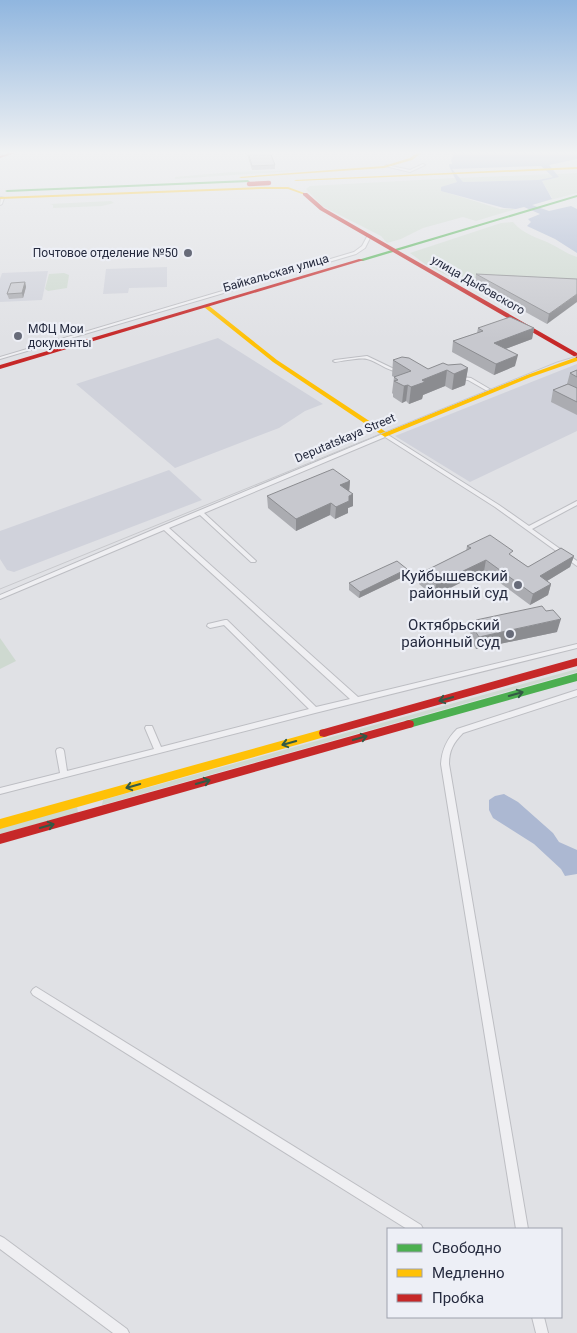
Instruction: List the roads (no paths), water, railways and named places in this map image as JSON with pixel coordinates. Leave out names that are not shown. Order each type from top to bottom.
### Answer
[{"type":"main road","name":"улица Дыбовского","points":[[331,214],[577,358]]},
{"type":"main road","name":"Байкальская улица","points":[[0,367],[515,214]]},
{"type":"main road","points":[[412,262],[406,252],[414,245]]},
{"type":"main road","points":[[334,269],[351,267],[382,258],[397,258],[412,262]]},
{"type":"main road","points":[[206,306],[230,323],[244,338],[294,375],[385,435]]},
{"type":"main road","name":"Deputatskaya Street","points":[[385,435],[558,364],[577,358]]},
{"type":"main road","points":[[0,824],[577,662]]},
{"type":"main road","points":[[0,839],[577,677]]},
{"type":"main road","points":[[91,798],[97,804],[95,812]]},
{"type":"street","points":[[0,358],[356,253],[364,246],[369,236]]},
{"type":"street","points":[[358,352],[391,369],[408,371]]},
{"type":"street","points":[[335,361],[366,357]]},
{"type":"street","points":[[453,376],[469,379],[491,391]]},
{"type":"street","points":[[385,435],[497,506],[577,564]]},
{"type":"street","name":"Deputatskaya Street","points":[[0,597],[385,435]]},
{"type":"street","points":[[528,529],[577,503]]},
{"type":"street","points":[[200,512],[254,561]]},
{"type":"street","points":[[164,527],[356,700]]},
{"type":"street","points":[[210,626],[225,622],[315,710]]},
{"type":"street","points":[[0,791],[315,710],[577,646]]},
{"type":"street","points":[[522,1228],[445,764],[445,753],[451,740],[460,732],[577,693]]},
{"type":"street","points":[[150,728],[159,751]]},
{"type":"street","points":[[60,751],[64,775]]},
{"type":"street","points":[[36,992],[415,1228]]},
{"type":"street","points":[[0,1242],[123,1333]]},
{"type":"street","points":[[538,1318],[542,1333]]},
{"type":"water","points":[[540,214],[577,214],[577,253],[555,239],[527,226],[531,222],[528,219]]},
{"type":"water","points":[[504,794],[518,802],[553,833],[559,842],[577,850],[577,874],[565,876],[561,869],[534,844],[493,818],[489,810],[489,800]]},
{"type":"tram line","points":[[0,589],[557,362],[577,356]]},
{"type":"place","name":"Почтовое отделение №50","points":[[188,253]]},
{"type":"place","name":"МФЦ Мои документы","points":[[18,336]]},
{"type":"place","name":"Куйбышевский районный суд","points":[[518,585]]},
{"type":"place","name":"Октябрьский районный суд","points":[[510,634]]}]
